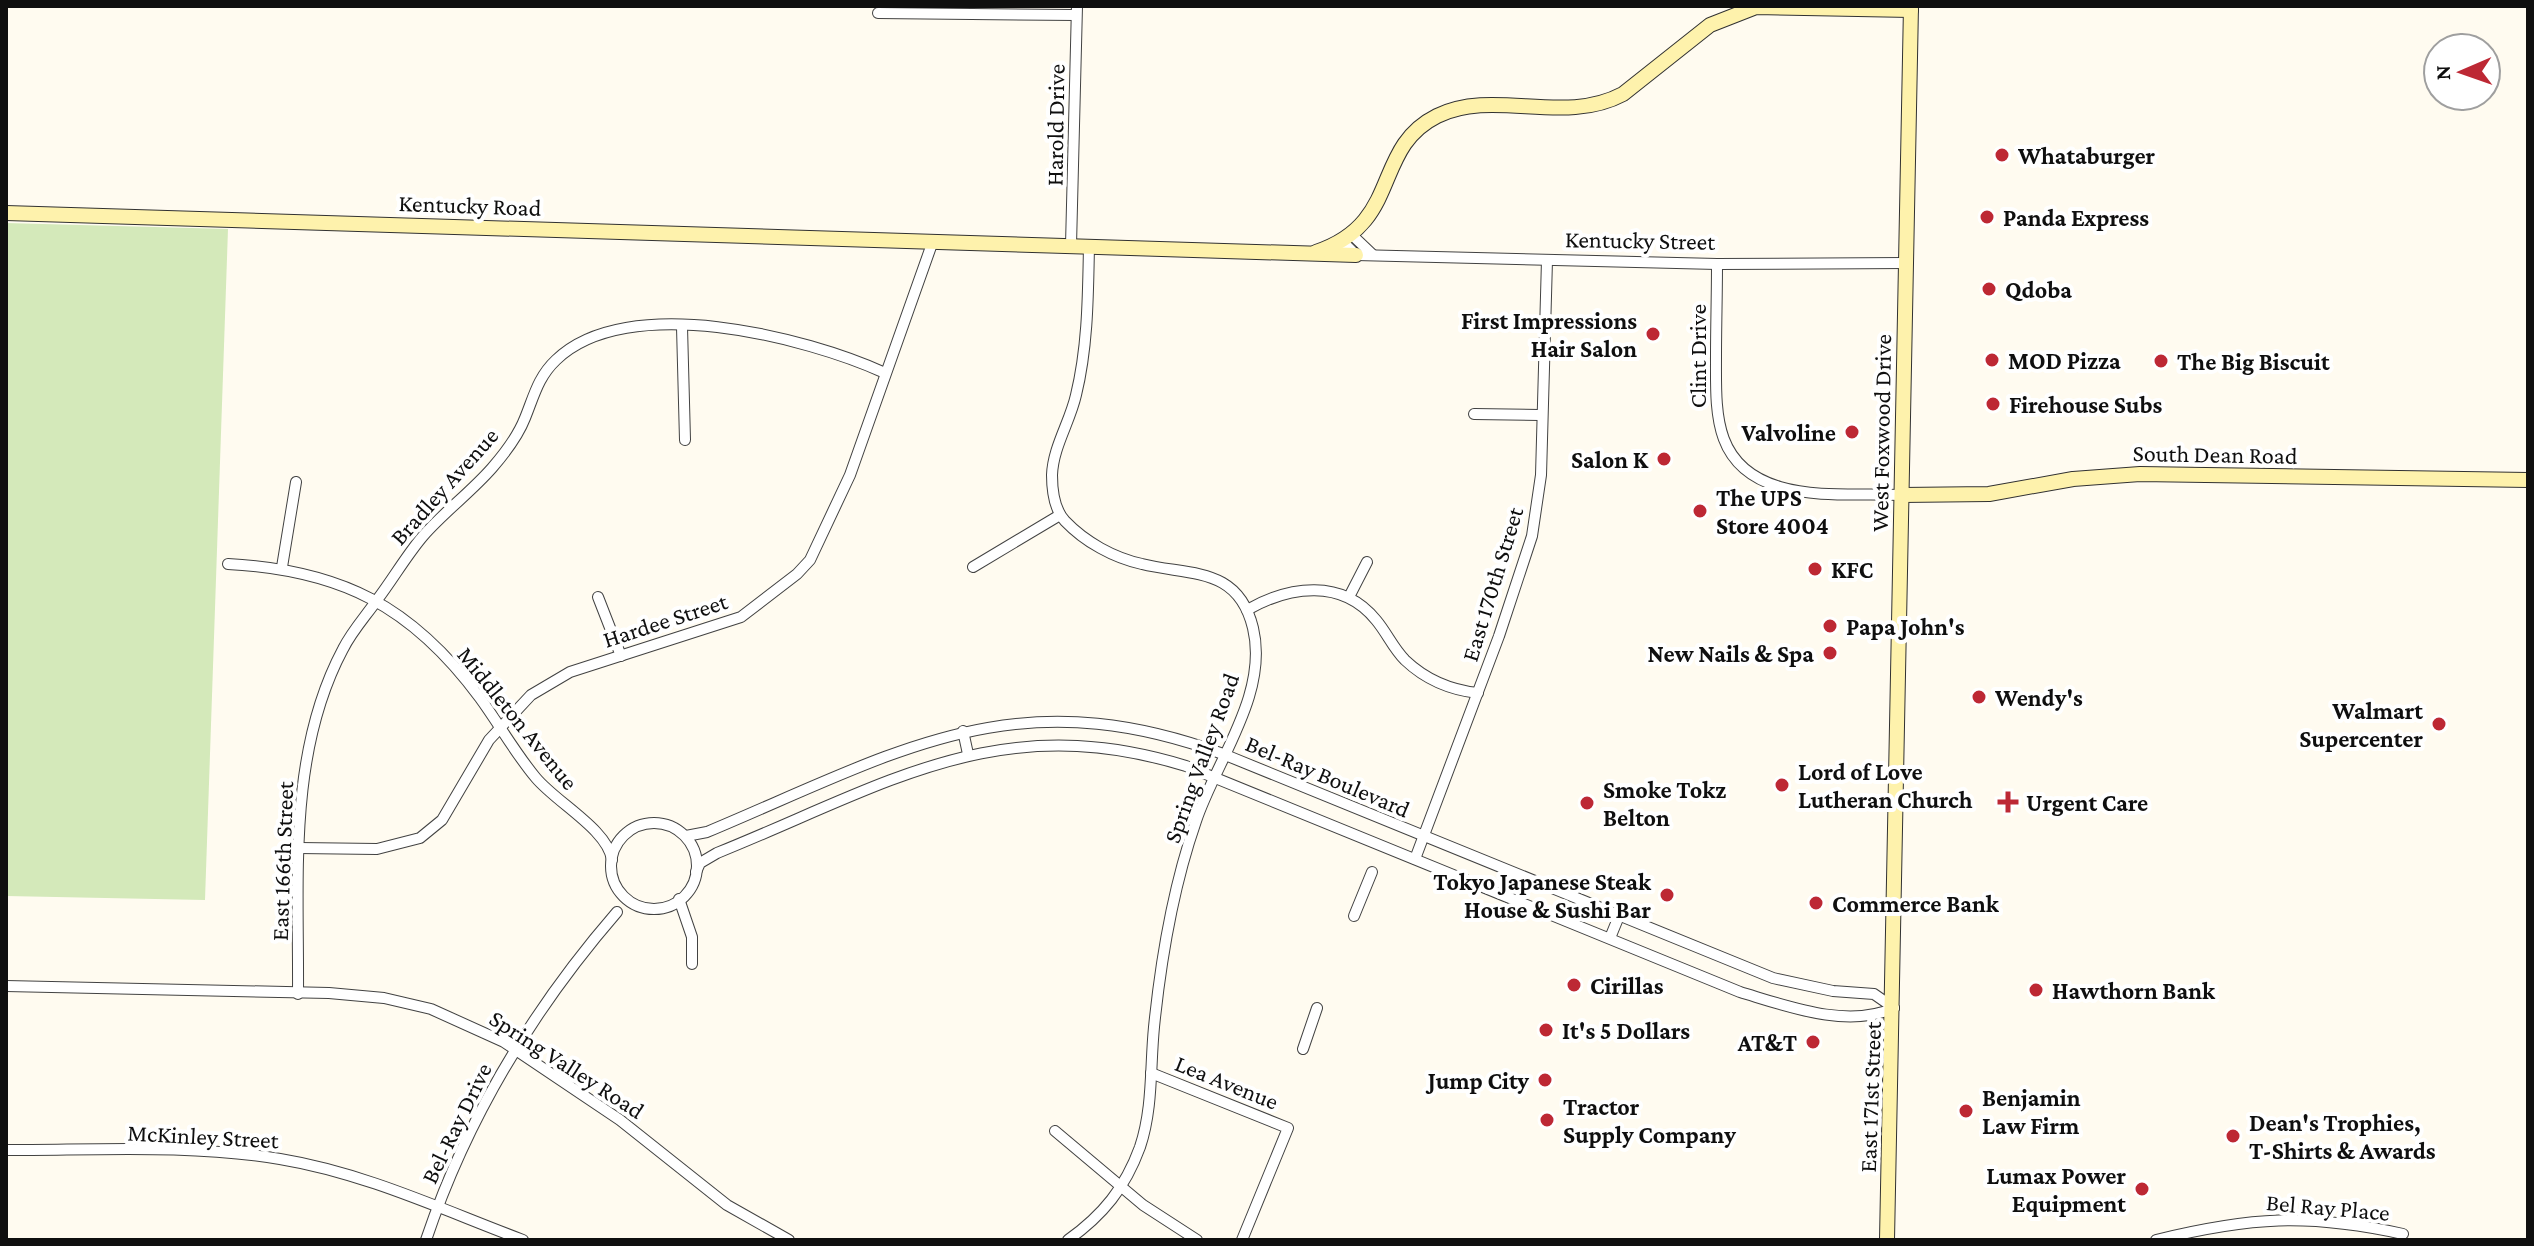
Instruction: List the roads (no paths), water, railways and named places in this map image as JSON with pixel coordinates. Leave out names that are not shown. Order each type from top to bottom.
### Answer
[{"type":"street","points":[[1311,253],[1346,237],[1372,214],[1406,141],[1438,116],[1467,108],[1574,110],[1607,103],[1623,94],[1710,25],[1756,7],[1911,8]]},
{"type":"street","name":"West Foxwood Drive","points":[[1895,956],[1911,8]]},
{"type":"street","points":[[878,13],[1076,10]]},
{"type":"street","name":"Harold Drive","points":[[1071,245],[1076,10]]},
{"type":"street","name":"Kentucky Road","points":[[6,213],[933,241]]},
{"type":"street","points":[[1346,237],[1356,255]]},
{"type":"street","points":[[1346,237],[1374,255]]},
{"type":"street","points":[[933,241],[1356,255]]},
{"type":"street","name":"Hardee Street","points":[[299,848],[377,849],[420,838],[442,820],[472,764],[500,727],[531,695],[551,681],[741,617],[797,574],[810,560],[844,489],[933,241]]},
{"type":"street","points":[[1089,245],[1087,334],[1077,392],[1052,473],[1060,515],[1087,539],[1125,559],[1186,569],[1216,579],[1229,588],[1247,610],[1281,594],[1300,590],[1320,588],[1349,597],[1375,617],[1392,645],[1420,672],[1451,688],[1478,693]]},
{"type":"street","name":"Kentucky Street","points":[[1356,255],[1717,264],[1905,263]]},
{"type":"street","name":"East 170th Street","points":[[1415,859],[1478,693],[1532,536],[1541,475],[1540,415],[1547,260]]},
{"type":"street","name":"Clint Drive","points":[[1717,264],[1714,402],[1721,434],[1738,461],[1764,481],[1795,490],[1902,495]]},
{"type":"street","name":"Bradley Avenue","points":[[376,602],[424,535],[502,456],[526,416],[537,383],[557,359],[584,341],[625,327],[719,328],[785,337],[821,347],[885,373]]},
{"type":"street","points":[[682,327],[685,440]]},
{"type":"street","points":[[1474,414],[1540,415]]},
{"type":"street","name":"South Dean Road","points":[[1902,495],[1989,494],[2061,480],[2140,474],[2528,480]]},
{"type":"street","points":[[282,567],[296,482]]},
{"type":"street","points":[[973,567],[1060,515]]},
{"type":"street","points":[[1349,597],[1367,562]]},
{"type":"street","name":"Middleton Avenue","points":[[228,564],[282,567],[331,579],[376,602],[429,640],[462,675],[554,798],[602,834]]},
{"type":"street","points":[[598,597],[621,656]]},
{"type":"street","name":"East 166th Street","points":[[298,994],[299,848],[304,772],[318,713],[342,651],[376,602]]},
{"type":"street","name":"Spring Valley Road","points":[[1068,1240],[1099,1218],[1122,1187],[1140,1145],[1147,1119],[1171,912],[1195,822],[1247,702],[1256,665],[1253,629],[1247,610]]},
{"type":"street","name":"Bel-Ray Boulevard","points":[[686,836],[707,832],[901,751],[963,731],[1022,721],[1104,723],[1150,730],[1223,754],[1773,978],[1833,991],[1874,994],[1894,1008]]},
{"type":"street","points":[[963,731],[968,754]]},
{"type":"street","name":"Bel-Ray Boulevard","points":[[679,899],[700,863],[717,853],[902,776],[968,754],[1032,744],[1095,745],[1151,755],[1214,777],[1766,999],[1845,1016],[1874,1017],[1894,1008]]},
{"type":"street","points":[[612,860],[619,842],[633,829],[643,824],[665,824],[686,836],[695,853],[696,872]]},
{"type":"street","points":[[633,829],[602,834],[618,889],[617,912],[642,907],[659,908],[679,899],[692,937],[692,964]]},
{"type":"street","points":[[1354,916],[1372,872]]},
{"type":"street","points":[[618,889],[642,907]]},
{"type":"street","name":"Bel-Ray Drive","points":[[426,1240],[482,1109],[515,1049],[575,963],[617,912]]},
{"type":"street","points":[[1610,938],[1619,916]]},
{"type":"street","name":"East 171st Street","points":[[1887,1240],[1895,956]]},
{"type":"street","points":[[1766,999],[1773,978]]},
{"type":"street","name":"Spring Valley Road","points":[[6,986],[359,995],[408,1003],[460,1020],[515,1049],[620,1120],[727,1205],[789,1240]]},
{"type":"street","points":[[1303,1049],[1317,1008]]},
{"type":"street","name":"Lea Avenue","points":[[1151,1073],[1288,1128],[1242,1240]]},
{"type":"street","points":[[1055,1131],[1122,1187],[1197,1240]]},
{"type":"street","name":"McKinley Street","points":[[6,1150],[207,1151],[250,1155],[358,1177],[523,1240]]},
{"type":"street","name":"Bel Ray Place","points":[[2156,1240],[2263,1219],[2363,1225],[2403,1234]]},
{"type":"place","name":"Whataburger","points":[[2002,155]]},
{"type":"place","name":"Panda Express","points":[[1987,217]]},
{"type":"place","name":"Qdoba","points":[[1989,289]]},
{"type":"place","name":"First Impressions Hair Salon","points":[[1653,334]]},
{"type":"place","name":"MOD Pizza","points":[[1992,360]]},
{"type":"place","name":"The Big Biscuit","points":[[2161,361]]},
{"type":"place","name":"Firehouse Subs","points":[[1993,404]]},
{"type":"place","name":"Valvoline","points":[[1852,432]]},
{"type":"place","name":"Salon K","points":[[1664,459]]},
{"type":"place","name":"The UPS Store 4004","points":[[1700,511]]},
{"type":"place","name":"KFC","points":[[1815,569]]},
{"type":"place","name":"Papa John's","points":[[1830,626]]},
{"type":"place","name":"New Nails & Spa","points":[[1830,653]]},
{"type":"place","name":"Wendy's","points":[[1979,697]]},
{"type":"place","name":"Walmart Supercenter","points":[[2439,724]]},
{"type":"place","name":"Lord of Love Lutheran Church","points":[[1782,785]]},
{"type":"place","name":"Urgent Care","points":[[2008,802]]},
{"type":"place","name":"Smoke Tokz Belton","points":[[1587,803]]},
{"type":"place","name":"Tokyo Japanese Steak House & Sushi Bar","points":[[1667,895]]},
{"type":"place","name":"Commerce Bank","points":[[1816,903]]},
{"type":"place","name":"Cirillas","points":[[1574,985]]},
{"type":"place","name":"Hawthorn Bank","points":[[2036,990]]},
{"type":"place","name":"It's 5 Dollars","points":[[1546,1030]]},
{"type":"place","name":"AT&T","points":[[1813,1042]]},
{"type":"place","name":"Jump City","points":[[1545,1080]]},
{"type":"place","name":"Benjamin Law Firm","points":[[1966,1111]]},
{"type":"place","name":"Tractor Supply Company","points":[[1547,1120]]},
{"type":"place","name":"Dean's Trophies, T-Shirts & Awards","points":[[2233,1136]]},
{"type":"place","name":"Lumax Power Equipment","points":[[2142,1189]]}]
